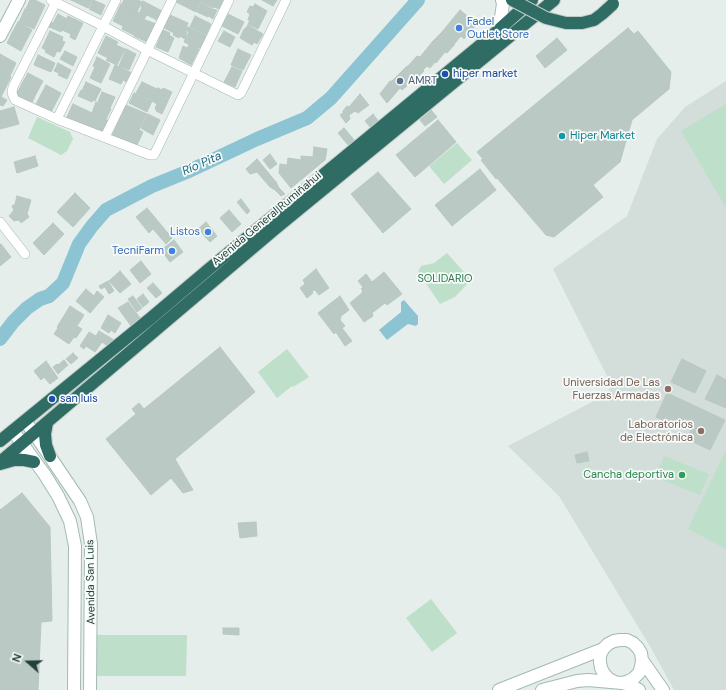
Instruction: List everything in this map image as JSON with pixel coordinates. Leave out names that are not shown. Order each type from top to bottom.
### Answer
[{"type":"highway","points":[[512,0],[546,18],[566,24],[582,23],[594,20],[615,2]]},
{"type":"highway","name":"Avenida General Rumiñahui","points":[[0,441],[499,30],[532,0]]},
{"type":"highway","name":"Avenida General Rumiñahui","points":[[0,463],[275,229],[554,0]]},
{"type":"highway","points":[[48,422],[45,434],[46,445],[50,456]]},
{"type":"highway","points":[[0,463],[14,460],[34,462]]},
{"type":"main road","points":[[0,36],[19,0]]},
{"type":"main road","points":[[499,30],[503,4],[502,0]]},
{"type":"main road","name":"Avenida San Luis","points":[[25,421],[80,501],[87,517],[91,544],[90,690]]},
{"type":"main road","name":"Avenida San Luis","points":[[13,431],[34,462],[45,475],[70,520],[75,546],[74,690]]},
{"type":"main road","points":[[75,546],[91,544]]},
{"type":"main road","points":[[542,690],[577,681],[588,680],[619,682],[629,681],[639,673],[642,666],[642,660],[641,653],[638,648],[627,640],[614,641],[603,649],[600,655],[601,668],[609,679],[619,682],[631,685],[639,690]]},
{"type":"main road","points":[[499,690],[603,649]]},
{"type":"main road","points":[[642,660],[663,690]]},
{"type":"street","points":[[58,119],[116,0]]},
{"type":"street","points":[[105,137],[172,0]]},
{"type":"street","points":[[229,0],[194,73],[154,155],[150,155],[58,119],[15,100],[13,96],[12,92],[15,83],[54,1],[147,50],[194,73],[238,95],[241,93],[286,0]]},
{"type":"street","points":[[0,222],[25,254]]},
{"type":"shaded area","name":"Universidad De Las Fuerzas Armadas","points":[[726,81],[726,690],[674,690],[651,648],[559,496],[508,446],[607,394],[611,384],[553,269],[627,216],[657,139],[685,107]]},
{"type":"green space","points":[[726,104],[726,208],[681,131]]},
{"type":"green space","points":[[37,117],[70,132],[73,139],[67,151],[61,155],[28,138]]},
{"type":"green space","points":[[457,143],[472,160],[444,184],[429,166]]},
{"type":"green space","name":"SOLIDARIO","points":[[447,253],[471,280],[455,297],[440,304],[418,272],[421,266],[434,263]]},
{"type":"green space","points":[[287,349],[309,377],[293,387],[292,386],[277,398],[258,372]]},
{"type":"green space","points":[[726,450],[726,549],[688,529]]},
{"type":"green space","name":"Cancha deportiva","points":[[664,456],[709,474],[700,495],[656,477]]},
{"type":"green space","points":[[431,599],[457,633],[432,652],[406,618]]},
{"type":"green space","points":[[96,635],[187,635],[186,676],[96,676]]},
{"type":"water","points":[[404,300],[418,316],[418,324],[416,326],[408,324],[387,340],[379,330],[401,312],[401,302]]},
{"type":"building","points":[[30,0],[35,0],[45,5],[40,16],[26,9]]},
{"type":"building","points":[[71,0],[92,0],[88,8]]},
{"type":"building","points":[[93,0],[105,5],[101,15],[89,9]]},
{"type":"building","points":[[124,0],[138,0],[142,2],[137,12],[122,4]]},
{"type":"building","points":[[177,0],[201,0],[196,12],[176,2]]},
{"type":"building","points":[[202,0],[223,0],[219,9],[215,7],[213,8],[201,2]]},
{"type":"building","points":[[262,0],[277,0],[273,6]]},
{"type":"building","points":[[143,1],[162,11],[157,20],[147,15],[144,19],[138,16]]},
{"type":"building","points":[[201,3],[217,10],[213,19],[197,12]]},
{"type":"building","points":[[121,4],[131,9],[123,26],[113,21]]},
{"type":"building","points":[[255,4],[267,11],[258,29],[248,24],[250,21],[248,20],[250,14],[247,12],[250,6],[253,7]]},
{"type":"building","points":[[25,9],[40,16],[34,29],[19,22]]},
{"type":"building","points":[[131,9],[139,13],[137,16],[142,19],[134,35],[122,29]]},
{"type":"building","name":"Fadel Outlet Store","points":[[460,10],[477,24],[464,39],[461,36],[455,43],[442,32]]},
{"type":"building","points":[[226,13],[244,22],[238,34],[220,25]]},
{"type":"building","points":[[58,14],[67,19],[61,32],[47,26],[50,22],[53,23]]},
{"type":"building","points":[[170,15],[188,23],[185,31],[187,32],[185,39],[180,36],[179,38],[173,35],[174,33],[164,28]]},
{"type":"building","points":[[68,16],[83,23],[75,40],[70,37],[71,34],[62,30]]},
{"type":"building","points":[[195,16],[211,24],[206,35],[190,27]]},
{"type":"building","points":[[143,19],[156,24],[147,42],[134,36]]},
{"type":"building","points":[[18,22],[32,30],[26,41],[12,33]]},
{"type":"building","points":[[248,25],[263,34],[257,44],[254,42],[252,45],[240,38],[244,29]]},
{"type":"building","points":[[188,27],[206,36],[200,48],[184,42],[189,32],[186,30]]},
{"type":"building","name":"Hiper Market","points":[[628,28],[634,34],[638,31],[671,72],[669,89],[632,120],[620,162],[593,185],[603,197],[554,237],[546,235],[497,178],[496,179],[481,160],[483,159],[477,152]]},
{"type":"building","points":[[163,30],[170,33],[169,35],[174,38],[168,52],[156,47]]},
{"type":"building","points":[[50,31],[63,37],[62,41],[65,42],[60,52],[57,51],[54,57],[45,52],[46,50],[42,48]]},
{"type":"building","points":[[224,31],[235,37],[230,47],[218,41]]},
{"type":"building","points":[[442,32],[455,44],[430,68],[427,66],[419,76],[417,74],[406,85],[407,86],[402,90],[400,88],[387,103],[380,94],[390,81],[392,81],[417,56],[420,57]]},
{"type":"building","points":[[12,33],[26,41],[21,51],[7,43]]},
{"type":"building","points":[[106,36],[118,42],[116,45],[125,49],[117,65],[106,60],[108,58],[98,53]]},
{"type":"building","points":[[557,38],[567,50],[545,68],[536,56]]},
{"type":"building","points":[[189,45],[199,49],[191,65],[179,58],[183,46],[187,48]]},
{"type":"building","points":[[126,49],[136,54],[129,70],[119,66]]},
{"type":"building","points":[[238,49],[251,55],[243,70],[231,65]]},
{"type":"building","points":[[65,51],[77,57],[73,66],[60,59]]},
{"type":"building","points":[[0,54],[16,63],[10,76],[0,71]]},
{"type":"building","points":[[38,55],[55,63],[51,72],[34,65]]},
{"type":"building","points":[[97,57],[110,64],[101,83],[90,78],[95,67],[93,66]]},
{"type":"building","points":[[58,63],[71,70],[67,79],[58,75],[59,73],[54,71]]},
{"type":"building","points":[[115,65],[132,73],[128,83],[123,80],[121,84],[109,79]]},
{"type":"building","points":[[232,67],[242,71],[235,87],[224,82]]},
{"type":"building","points":[[0,72],[11,77],[1,97],[7,100],[3,106],[0,105]]},
{"type":"building","points":[[28,73],[43,81],[36,94],[21,85]]},
{"type":"building","points":[[86,82],[101,89],[95,101],[93,100],[92,102],[78,96]]},
{"type":"building","points":[[142,82],[157,89],[152,100],[136,93]]},
{"type":"building","points":[[46,85],[61,93],[50,114],[35,106]]},
{"type":"building","points":[[21,86],[36,94],[31,105],[15,96]]},
{"type":"building","points":[[158,88],[162,90],[163,88],[172,92],[162,114],[156,111],[155,108],[157,104],[152,101]]},
{"type":"building","points":[[102,92],[115,97],[110,108],[98,102]]},
{"type":"building","points":[[134,93],[152,101],[147,112],[129,103]]},
{"type":"building","points":[[360,94],[369,105],[358,113],[355,111],[349,115],[350,119],[346,123],[340,115]]},
{"type":"building","points":[[96,102],[111,109],[106,119],[92,113]]},
{"type":"building","points":[[73,104],[109,121],[102,136],[66,119]]},
{"type":"building","points":[[126,105],[147,114],[139,130],[143,132],[136,147],[111,138]]},
{"type":"building","points":[[14,107],[19,124],[0,129],[0,111]]},
{"type":"building","points":[[431,110],[437,117],[425,126],[420,120]]},
{"type":"building","points":[[148,114],[160,120],[153,135],[141,128]]},
{"type":"building","points":[[373,114],[379,122],[371,128],[365,121]]},
{"type":"building","points":[[438,120],[456,142],[415,177],[396,155]]},
{"type":"building","points":[[344,128],[355,141],[349,146],[338,133]]},
{"type":"building","points":[[314,147],[327,149],[325,160],[291,188],[279,173],[280,164],[287,165],[288,158],[301,160],[301,156],[313,157]]},
{"type":"building","points":[[270,154],[277,164],[270,169],[263,160]]},
{"type":"building","points":[[35,156],[38,166],[17,173],[14,162]]},
{"type":"building","points":[[257,159],[276,182],[270,187],[257,172],[250,174],[246,169]]},
{"type":"building","points":[[480,169],[496,190],[452,226],[435,205]]},
{"type":"building","points":[[378,172],[411,209],[383,233],[351,194]]},
{"type":"building","points":[[276,182],[285,194],[281,196],[270,187]]},
{"type":"building","points":[[75,193],[90,208],[73,227],[57,212]]},
{"type":"building","points":[[17,196],[31,200],[27,214],[29,217],[21,223],[19,220],[14,221],[9,216],[14,210],[12,206],[15,204]]},
{"type":"building","points":[[241,199],[250,211],[247,214],[237,202]]},
{"type":"building","points":[[147,208],[172,238],[166,244],[153,229],[149,233],[136,217]]},
{"type":"building","points":[[229,210],[241,224],[232,232],[220,218]]},
{"type":"building","name":"Listos","points":[[206,222],[217,236],[210,242],[198,229]]},
{"type":"building","points":[[53,223],[64,234],[44,255],[33,243]]},
{"type":"building","name":"TecniFarm","points":[[174,240],[183,252],[170,262],[161,250]]},
{"type":"building","points":[[1,244],[11,257],[0,266],[0,245]]},
{"type":"building","points":[[141,261],[151,274],[140,283],[130,270]]},
{"type":"building","points":[[316,269],[329,288],[319,295],[315,290],[312,291],[313,293],[307,298],[300,288],[305,284],[303,280]]},
{"type":"building","points":[[120,271],[131,284],[120,293],[109,281]]},
{"type":"building","points":[[384,272],[402,294],[387,305],[385,303],[372,313],[373,316],[364,322],[350,303],[363,291],[361,289],[363,287],[358,281],[366,274],[372,282]]},
{"type":"building","points":[[108,281],[114,291],[109,294],[105,287],[101,289],[99,286]]},
{"type":"building","points":[[153,283],[162,293],[156,298],[147,288]]},
{"type":"building","points":[[86,289],[94,296],[97,291],[104,297],[90,313],[76,301]]},
{"type":"building","points":[[143,294],[149,302],[143,307],[137,299]]},
{"type":"building","points":[[133,296],[142,308],[137,312],[128,299]]},
{"type":"building","points":[[340,296],[349,310],[341,316],[340,320],[345,326],[342,328],[352,341],[345,346],[336,332],[334,334],[318,313]]},
{"type":"building","points":[[128,302],[140,318],[131,326],[118,308]]},
{"type":"building","points":[[70,306],[84,315],[77,326],[82,329],[76,338],[74,337],[69,344],[54,334]]},
{"type":"building","points":[[108,315],[121,323],[115,333],[111,330],[109,333],[101,328]]},
{"type":"building","points":[[99,331],[114,340],[109,347],[102,342],[95,352],[86,346],[84,349],[80,346],[89,332],[96,336]]},
{"type":"building","points":[[220,347],[255,392],[175,459],[193,490],[183,493],[171,478],[151,495],[106,439],[136,414],[132,409],[139,403],[144,409]]},
{"type":"building","points":[[73,353],[78,358],[71,364],[66,359]]},
{"type":"building","points":[[682,359],[706,371],[695,393],[671,382]]},
{"type":"building","points":[[64,360],[68,365],[58,374],[53,367]]},
{"type":"building","points":[[46,361],[58,378],[50,384],[44,377],[41,380],[34,371]]},
{"type":"building","points":[[717,375],[726,380],[726,408],[705,399]]},
{"type":"building","points":[[667,393],[725,420],[710,450],[687,439],[694,423],[684,418],[680,428],[656,417]]},
{"type":"building","points":[[587,452],[589,461],[577,463],[575,455]]},
{"type":"building","points":[[22,493],[50,527],[52,621],[41,622],[38,690],[0,690],[0,510]]},
{"type":"building","points":[[256,522],[257,536],[240,538],[238,523]]},
{"type":"building","points":[[223,628],[239,628],[239,635],[223,634]]},
{"type":"waterway","name":"Río Pita","points":[[0,339],[13,322],[27,308],[40,299],[49,296],[63,283],[79,244],[106,210],[152,186],[307,118],[331,98],[418,0]]},
{"type":"place","name":"Fadel Outlet Store","points":[[459,28]]},
{"type":"place","name":"hiper market","points":[[445,74]]},
{"type":"place","name":"AMRT","points":[[400,81]]},
{"type":"place","name":"Hiper Market","points":[[562,136]]},
{"type":"place","name":"Listos","points":[[208,232]]},
{"type":"place","name":"TecniFarm","points":[[172,251]]},
{"type":"place","name":"Universidad De Las Fuerzas Armadas","points":[[668,389]]},
{"type":"place","name":"san luis","points":[[52,399]]},
{"type":"place","name":"Laboratorios de Electrónica","points":[[701,431]]},
{"type":"place","name":"Cancha deportiva","points":[[682,475]]}]
